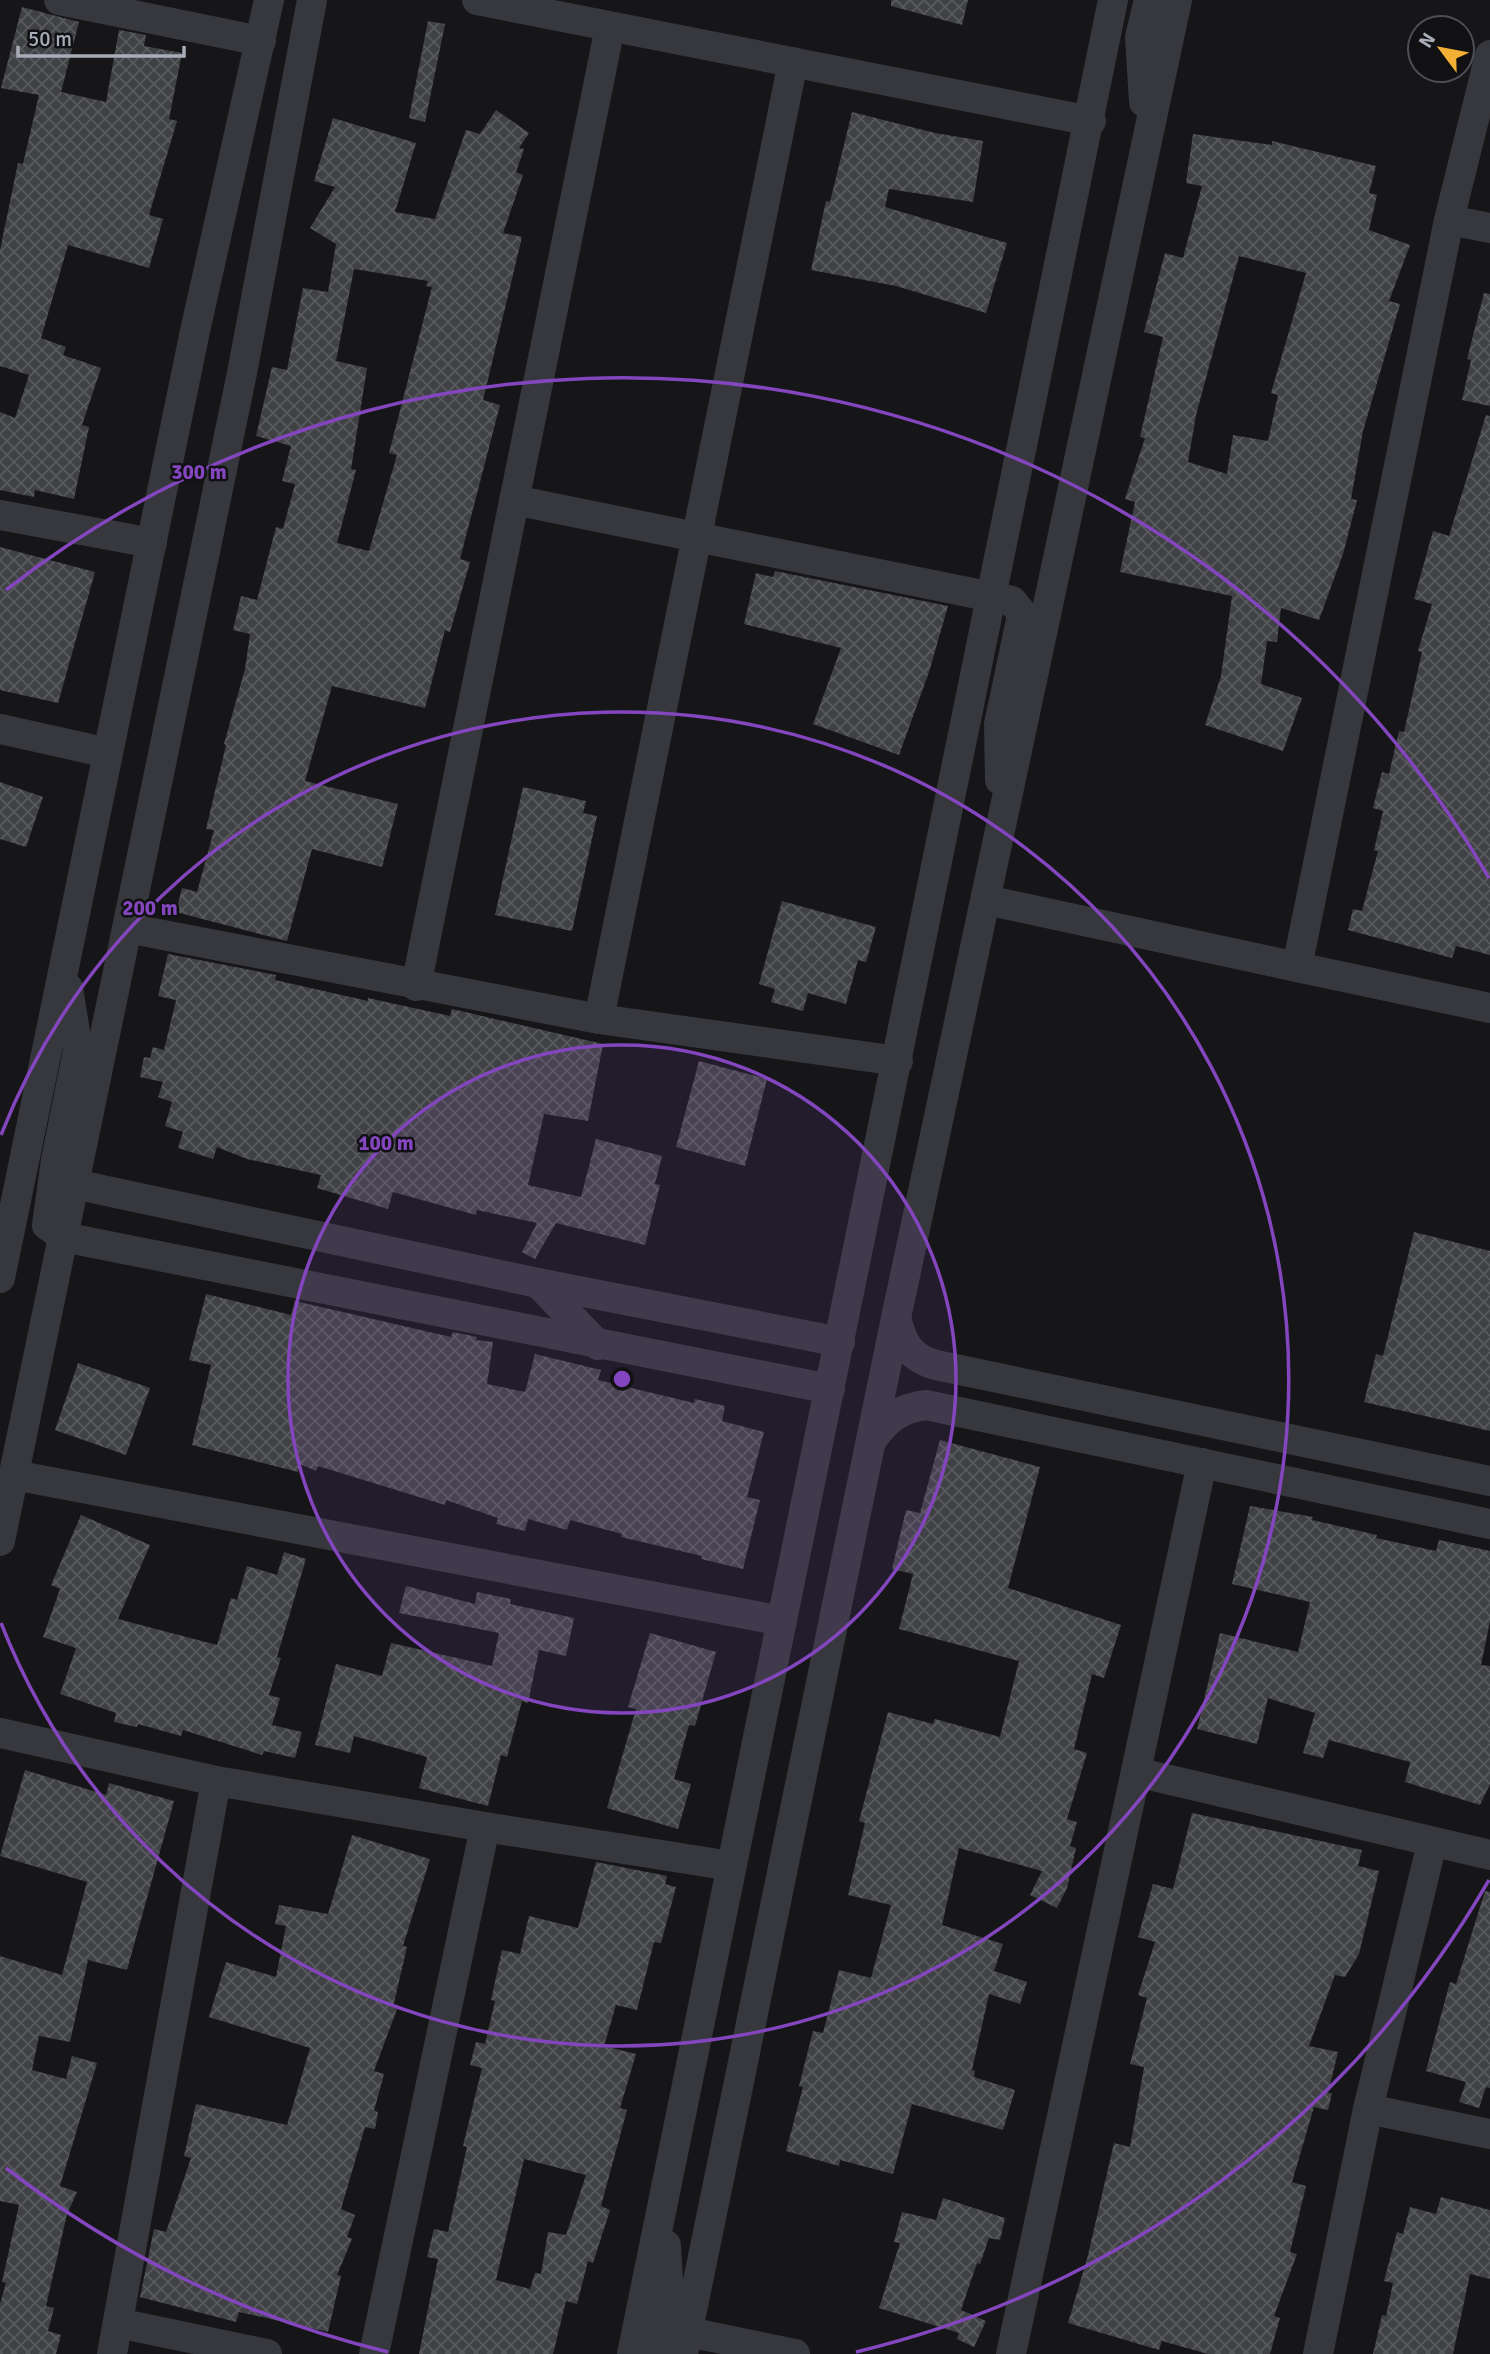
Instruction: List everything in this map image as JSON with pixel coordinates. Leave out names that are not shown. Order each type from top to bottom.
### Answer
[{"type":"street","points":[[59,0],[261,41]]},
{"type":"street","points":[[0,1278],[5,1230],[65,966],[195,331],[269,0]]},
{"type":"street","points":[[0,1541],[242,373],[312,0]]},
{"type":"street","points":[[477,0],[1091,121]]},
{"type":"street","points":[[1147,141],[1140,37],[1149,0]]},
{"type":"street","points":[[795,2354],[686,2343],[896,1318],[1177,0]]},
{"type":"street","points":[[632,2354],[898,1061],[990,597],[1115,6]]},
{"type":"street","points":[[416,986],[610,27]]},
{"type":"street","points":[[1297,967],[1449,220],[1490,55]]},
{"type":"street","points":[[599,1019],[793,62]]},
{"type":"street","points":[[1449,220],[1490,228]]},
{"type":"street","points":[[514,500],[1012,601],[1021,612],[999,724],[1001,828]]},
{"type":"street","points":[[0,515],[152,543]]},
{"type":"street","points":[[0,729],[108,753]]},
{"type":"street","points":[[986,900],[1490,1008]]},
{"type":"street","points":[[127,928],[416,986],[599,1019],[898,1061]]},
{"type":"street","points":[[65,966],[78,1051],[56,1160],[47,1225],[63,1237],[830,1389]]},
{"type":"street","points":[[74,1184],[538,1283],[840,1342]]},
{"type":"street","points":[[538,1283],[598,1345]]},
{"type":"street","points":[[896,1318],[902,1342],[911,1354],[922,1361],[1490,1481]]},
{"type":"street","points":[[950,1409],[931,1396],[931,1385],[946,1373],[960,1370]]},
{"type":"street","points":[[871,1441],[893,1415],[910,1407],[926,1405],[1490,1524]]},
{"type":"street","points":[[1011,2354],[1202,1463]]},
{"type":"street","points":[[14,1475],[782,1621]]},
{"type":"street","points":[[0,1733],[216,1781],[731,1866]]},
{"type":"street","points":[[1136,1772],[1490,1855]]},
{"type":"street","points":[[112,2354],[216,1781]]},
{"type":"street","points":[[374,2354],[485,1827]]},
{"type":"street","points":[[1318,2354],[1368,2109],[1432,1843]]},
{"type":"street","points":[[1368,2109],[1490,2134]]},
{"type":"street","points":[[657,2354],[669,2299],[664,2203]]},
{"type":"street","points":[[118,2323],[267,2354]]},
{"type":"building","points":[[891,0],[968,0],[962,25],[891,6]]},
{"type":"building","points":[[22,7],[79,22],[61,92],[106,102],[119,30],[146,35],[144,46],[182,53],[169,119],[177,121],[149,215],[163,219],[149,268],[68,245],[41,338],[66,347],[63,355],[101,368],[82,425],[89,427],[74,499],[35,490],[34,497],[0,490],[0,412],[15,418],[29,375],[0,366],[0,250],[18,163],[23,164],[39,95],[1,88]]},
{"type":"building","points":[[428,21],[445,24],[425,122],[409,118]]},
{"type":"building","points":[[496,110],[529,133],[519,148],[524,149],[516,172],[523,175],[503,233],[522,237],[483,400],[500,405],[460,559],[470,562],[450,632],[445,630],[425,708],[332,686],[305,781],[398,804],[382,867],[312,849],[287,941],[176,912],[182,888],[197,892],[214,830],[206,829],[226,745],[224,744],[245,669],[250,634],[233,630],[241,596],[257,600],[276,527],[283,529],[295,484],[282,481],[291,446],[256,436],[272,367],[287,370],[303,288],[328,292],[336,244],[310,228],[335,187],[314,181],[333,118],[416,143],[395,212],[435,219],[466,130],[480,134]],"holes":[[[354,269],[428,281],[426,286],[432,287],[389,453],[397,455],[369,551],[337,543],[356,470],[351,469],[367,368],[336,361]]]},
{"type":"building","points":[[852,112],[935,133],[983,141],[973,202],[889,189],[885,207],[1007,243],[986,313],[896,286],[811,270],[826,201],[830,202]]},
{"type":"building","points":[[1193,134],[1272,145],[1272,141],[1376,166],[1369,193],[1377,195],[1369,230],[1410,245],[1389,301],[1400,304],[1363,431],[1351,499],[1357,500],[1343,554],[1319,620],[1281,608],[1277,642],[1267,641],[1261,684],[1302,698],[1283,751],[1205,725],[1221,676],[1232,596],[1120,572],[1135,502],[1125,499],[1145,438],[1140,437],[1163,337],[1144,332],[1165,253],[1183,258],[1202,186],[1186,183]],"holes":[[[1239,256],[1306,273],[1271,393],[1278,395],[1268,441],[1233,435],[1227,474],[1188,462],[1196,415]]]},
{"type":"building","points":[[1484,293],[1490,294],[1490,406],[1462,400],[1471,360],[1467,359]]},
{"type":"building","points":[[1486,415],[1490,416],[1490,955],[1456,946],[1452,958],[1348,930],[1353,909],[1362,911],[1378,851],[1374,850],[1383,811],[1373,808],[1382,772],[1389,774],[1399,731],[1404,732],[1422,652],[1418,651],[1432,604],[1414,599],[1433,531],[1449,536]]},
{"type":"building","points":[[0,547],[95,572],[58,703],[0,690]]},
{"type":"building","points":[[775,571],[948,606],[929,672],[899,755],[813,724],[841,648],[744,624],[756,573],[773,577]]},
{"type":"building","points":[[0,782],[43,797],[26,847],[0,839]]},
{"type":"building","points":[[523,787],[586,801],[583,813],[597,816],[572,931],[495,915]]},
{"type":"building","points":[[782,901],[876,927],[866,962],[858,960],[846,1004],[808,993],[803,1011],[771,1002],[775,989],[759,984]]},
{"type":"building","points":[[168,954],[276,975],[275,980],[368,1001],[368,998],[450,1016],[452,1009],[603,1044],[588,1121],[544,1114],[528,1185],[581,1197],[596,1139],[662,1156],[655,1184],[660,1185],[645,1245],[556,1223],[535,1259],[522,1252],[537,1223],[477,1210],[476,1215],[393,1192],[388,1209],[317,1188],[321,1175],[247,1159],[217,1147],[213,1159],[178,1148],[183,1132],[165,1126],[172,1102],[158,1097],[163,1082],[140,1077],[144,1057],[150,1058],[153,1047],[164,1050],[176,1000],[158,996]]},
{"type":"building","points":[[699,1061],[767,1079],[745,1166],[676,1147]]},
{"type":"building","points":[[1414,1232],[1490,1251],[1490,1431],[1364,1402],[1376,1354],[1383,1356]]},
{"type":"building","points":[[206,1294],[291,1315],[295,1301],[451,1337],[453,1332],[477,1337],[476,1340],[493,1342],[487,1384],[525,1392],[535,1354],[601,1370],[598,1380],[694,1403],[695,1399],[725,1406],[722,1421],[764,1432],[747,1497],[760,1500],[743,1569],[701,1559],[702,1556],[621,1537],[622,1534],[570,1520],[567,1530],[528,1519],[525,1531],[496,1524],[498,1518],[446,1500],[445,1505],[318,1466],[316,1471],[300,1464],[298,1472],[192,1445],[211,1365],[189,1360]]},
{"type":"building","points":[[78,1363],[150,1388],[126,1455],[55,1430]]},
{"type":"building","points":[[940,1440],[1040,1467],[1008,1588],[1121,1625],[1104,1678],[1092,1674],[1074,1749],[1087,1753],[1067,1819],[1077,1822],[1070,1846],[1076,1848],[1067,1888],[1057,1908],[1030,1895],[1042,1871],[959,1848],[942,1925],[1003,1944],[994,1971],[1027,1982],[1020,2004],[989,1994],[972,2070],[975,2071],[974,2077],[1015,2090],[1003,2130],[912,2104],[893,2174],[840,2160],[839,2166],[786,2151],[803,2087],[799,2086],[813,2031],[823,2033],[839,1970],[871,1978],[891,1905],[848,1895],[865,1823],[859,1821],[888,1712],[933,1724],[935,1719],[1000,1737],[1019,1661],[899,1629],[913,1574],[892,1569],[906,1510],[920,1513]]},
{"type":"building","points":[[1250,1506],[1313,1517],[1312,1520],[1377,1535],[1376,1538],[1436,1551],[1439,1540],[1490,1551],[1490,1621],[1481,1665],[1490,1666],[1490,1784],[1480,1805],[1405,1782],[1410,1762],[1329,1740],[1323,1758],[1303,1753],[1315,1713],[1268,1698],[1257,1744],[1197,1729],[1220,1633],[1298,1652],[1310,1602],[1232,1584]]},
{"type":"building","points":[[81,1515],[150,1545],[118,1619],[217,1645],[231,1598],[237,1600],[247,1566],[277,1575],[284,1552],[306,1559],[277,1657],[281,1658],[269,1695],[280,1698],[272,1725],[302,1732],[295,1758],[264,1751],[262,1755],[183,1730],[181,1736],[138,1724],[137,1727],[114,1722],[116,1713],[60,1694],[76,1648],[43,1637],[60,1589],[51,1585]]},
{"type":"building","points":[[406,1586],[475,1604],[477,1592],[511,1599],[510,1604],[574,1618],[566,1656],[539,1650],[528,1703],[522,1701],[507,1757],[501,1755],[488,1806],[419,1788],[427,1757],[354,1736],[350,1753],[315,1745],[336,1664],[382,1676],[391,1643],[492,1666],[499,1633],[399,1613]]},
{"type":"building","points":[[650,1633],[716,1652],[695,1726],[689,1725],[674,1779],[691,1784],[678,1829],[607,1808],[636,1709],[628,1707]]},
{"type":"building","points":[[25,1770],[106,1795],[109,1783],[174,1801],[127,1970],[88,1960],[70,2042],[39,2036],[32,2070],[66,2079],[72,2056],[97,2063],[60,2186],[77,2192],[67,2214],[46,2306],[54,2308],[48,2331],[61,2335],[56,2354],[0,2354],[0,2304],[6,2283],[2,2282],[19,2205],[0,2201],[0,1956],[62,1975],[87,1882],[0,1856]]},
{"type":"building","points":[[1192,1813],[1362,1850],[1358,1866],[1379,1871],[1359,1954],[1345,1977],[1335,1975],[1309,2046],[1338,2052],[1328,2093],[1332,2093],[1328,2110],[1314,2107],[1292,2182],[1306,2186],[1290,2252],[1297,2254],[1274,2316],[1280,2318],[1270,2354],[1208,2354],[1162,2341],[1159,2350],[1068,2323],[1087,2259],[1114,2143],[1130,2147],[1144,2067],[1130,2064],[1147,1998],[1138,1995],[1155,1942],[1138,1937],[1153,1884],[1173,1889]]},
{"type":"building","points":[[352,1835],[430,1859],[403,1946],[407,1947],[393,2007],[397,2009],[374,2071],[384,2074],[374,2111],[378,2112],[375,2129],[365,2127],[341,2209],[355,2215],[347,2237],[352,2239],[337,2275],[341,2276],[328,2332],[239,2312],[236,2322],[140,2297],[154,2229],[166,2232],[191,2158],[184,2156],[196,2104],[287,2125],[310,2048],[209,2017],[226,1962],[276,1977],[286,1926],[275,1924],[279,1905],[328,1914]]},
{"type":"building","points":[[596,1862],[667,1876],[665,1884],[676,1887],[661,1943],[654,1942],[637,2010],[616,2005],[604,2046],[636,2054],[620,2108],[627,2110],[601,2206],[610,2210],[593,2263],[588,2261],[577,2304],[566,2301],[553,2354],[419,2354],[438,2259],[427,2257],[434,2229],[448,2232],[467,2147],[463,2146],[482,2068],[470,2065],[476,2042],[485,2044],[495,2001],[491,2000],[502,1950],[520,1954],[529,1916],[578,1928]],"holes":[[[524,2159],[586,2175],[566,2235],[548,2232],[541,2274],[535,2273],[530,2289],[496,2280]]]},
{"type":"building","points":[[1485,1891],[1490,1892],[1490,2088],[1486,2087],[1479,2108],[1459,2102],[1466,2082],[1426,2071],[1450,1982],[1456,1984]]},
{"type":"building","points":[[1441,2197],[1490,2210],[1490,2279],[1470,2274],[1453,2354],[1373,2354],[1382,2315],[1386,2316],[1393,2283],[1384,2281],[1397,2232],[1403,2234],[1410,2207],[1436,2214]]},
{"type":"building","points":[[943,2198],[1005,2218],[1000,2240],[989,2238],[980,2264],[977,2263],[961,2310],[986,2321],[974,2347],[957,2339],[959,2333],[879,2308],[900,2243],[894,2242],[902,2212],[936,2220]]}]
